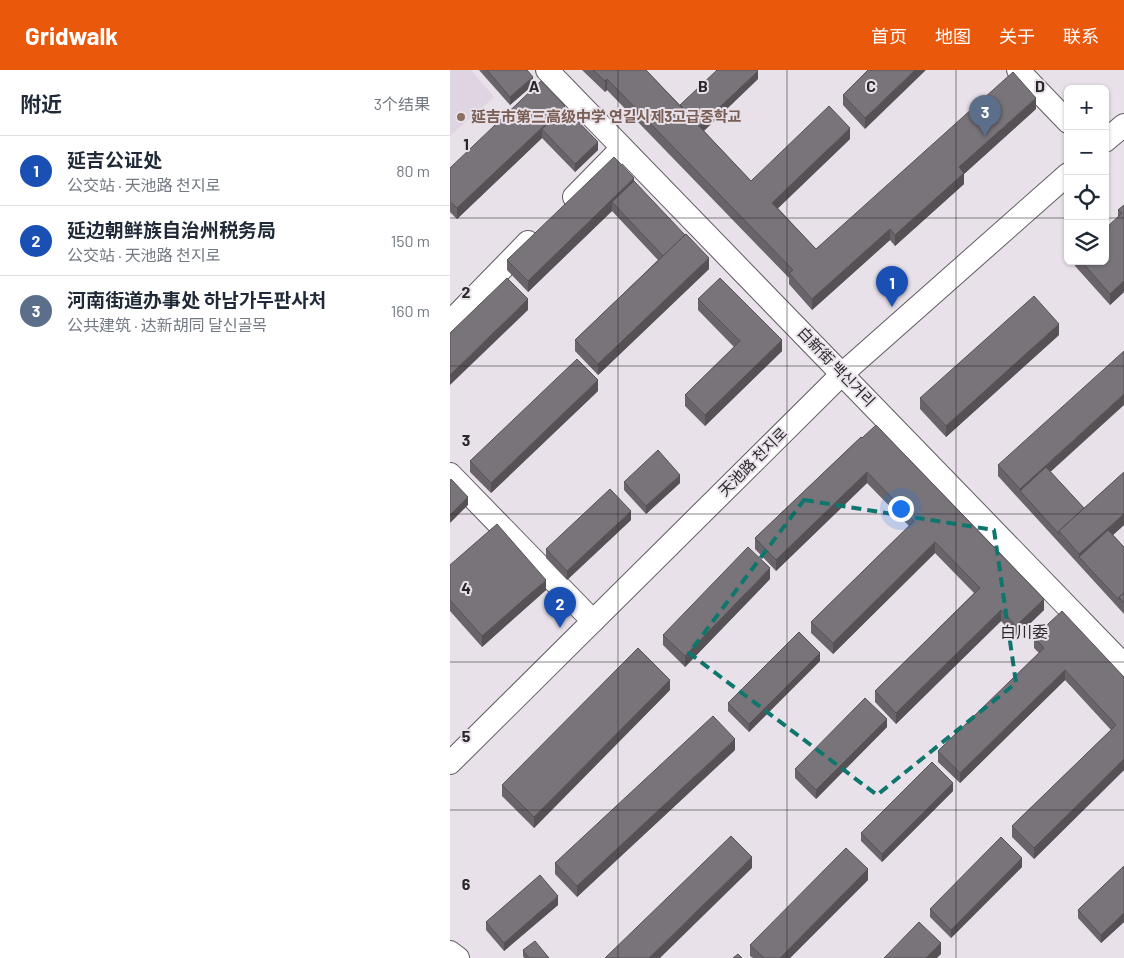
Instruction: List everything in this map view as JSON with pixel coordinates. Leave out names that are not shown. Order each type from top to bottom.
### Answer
[{"type":"street","name":"白新街 백신거리","points":[[547,70],[1124,665]]},
{"type":"street","points":[[1018,70],[1064,118]]},
{"type":"street","points":[[1109,137],[1124,124]]},
{"type":"street","points":[[450,322],[622,148]]},
{"type":"street","name":"天池路 천지로","points":[[450,763],[842,374],[1067,175]]},
{"type":"street","points":[[450,474],[593,621]]},
{"type":"street","points":[[450,952],[458,958]]},
{"type":"highlighted area","points":[[804,500],[994,530],[1016,683],[877,795],[689,653]]},
{"type":"shaded area","name":"延吉市第三高级中学 연길시제3고급중학교","points":[[450,70],[471,70],[494,97],[450,136]]},
{"type":"building","points":[[487,70],[527,70],[533,77],[510,97]]},
{"type":"building","points":[[593,70],[646,70],[751,181],[829,106],[850,128],[772,203],[816,249],[1013,72],[1036,98],[959,167],[964,173],[895,235],[890,229],[812,299],[789,273],[793,270],[607,79],[605,81]]},
{"type":"building","points":[[717,70],[758,71],[700,126],[680,105]]},
{"type":"building","points":[[868,70],[915,70],[865,118],[843,95]]},
{"type":"building","points":[[541,81],[565,106],[457,208],[450,202],[450,168]]},
{"type":"building","points":[[565,108],[598,142],[575,164],[542,129]]},
{"type":"building","points":[[614,157],[634,178],[528,281],[507,260]]},
{"type":"building","points":[[634,181],[685,235],[663,256],[612,202]]},
{"type":"building","points":[[1124,205],[1124,281],[1110,294],[1085,265],[1109,265],[1109,225],[1122,213],[1118,210]]},
{"type":"building","points":[[686,234],[709,258],[598,364],[575,340]]},
{"type":"building","points":[[507,278],[528,299],[450,375],[450,333]]},
{"type":"building","points":[[720,278],[782,340],[705,415],[685,395],[740,341],[698,299]]},
{"type":"building","points":[[1034,296],[1059,324],[946,426],[920,398]]},
{"type":"building","points":[[1124,351],[1124,394],[1020,489],[998,465]]},
{"type":"building","points":[[577,359],[598,380],[491,483],[470,461]]},
{"type":"building","points":[[876,425],[1044,599],[1016,626],[1001,610],[896,713],[875,691],[980,588],[935,542],[833,643],[811,622],[914,521],[867,472],[776,560],[755,538]]},
{"type":"building","points":[[658,450],[680,475],[646,506],[624,482]]},
{"type":"building","points":[[1046,467],[1084,508],[1059,531],[1059,534],[1020,491]]},
{"type":"building","points":[[1124,472],[1124,514],[1079,554],[1059,531]]},
{"type":"building","points":[[451,479],[468,497],[450,515],[450,481]]},
{"type":"building","points":[[610,489],[631,511],[567,571],[546,549]]},
{"type":"building","points":[[497,524],[546,580],[482,636],[450,600],[450,565]]},
{"type":"building","points":[[1108,530],[1124,547],[1124,593],[1119,597],[1119,600],[1079,557]]},
{"type":"building","points":[[748,547],[770,568],[685,656],[663,635]]},
{"type":"building","points":[[1124,593],[1124,603],[1119,597]]},
{"type":"building","points":[[1062,611],[1124,677],[1124,759],[1034,848],[1012,826],[1116,725],[1065,670],[960,773],[938,751],[1044,648],[1034,637]]},
{"type":"building","points":[[799,632],[820,653],[749,724],[728,703]]},
{"type":"building","points":[[638,648],[670,680],[534,817],[502,785]]},
{"type":"building","points":[[865,698],[887,719],[816,790],[795,769]]},
{"type":"building","points":[[713,716],[735,739],[577,886],[555,863]]},
{"type":"building","points":[[932,762],[953,783],[882,854],[861,833]]},
{"type":"building","points":[[731,836],[752,857],[649,958],[605,958]]},
{"type":"building","points":[[1001,837],[1022,858],[951,930],[930,909]]},
{"type":"building","points":[[846,848],[868,869],[780,958],[764,958],[750,945]]},
{"type":"building","points":[[1124,866],[1124,913],[1101,935],[1078,910]]},
{"type":"building","points":[[540,875],[558,896],[504,943],[486,922]]},
{"type":"building","points":[[919,922],[941,943],[926,958],[884,958]]},
{"type":"building","points":[[535,941],[549,958],[529,958],[523,950]]},
{"type":"building","points":[[738,954],[742,958],[733,958]]},
{"type":"place","name":"延吉市第三高级中学 연길시제3고급중학교","points":[[461,117]]},
{"type":"place","name":"河南街道办事处 하남가두판사처","points":[[985,136]]},
{"type":"place","name":"延吉公证处","points":[[892,307]]},
{"type":"place","name":"延边朝鲜族自治州税务局","points":[[560,628]]},
{"type":"district","name":"白川委","points":[[1024,632]]}]
